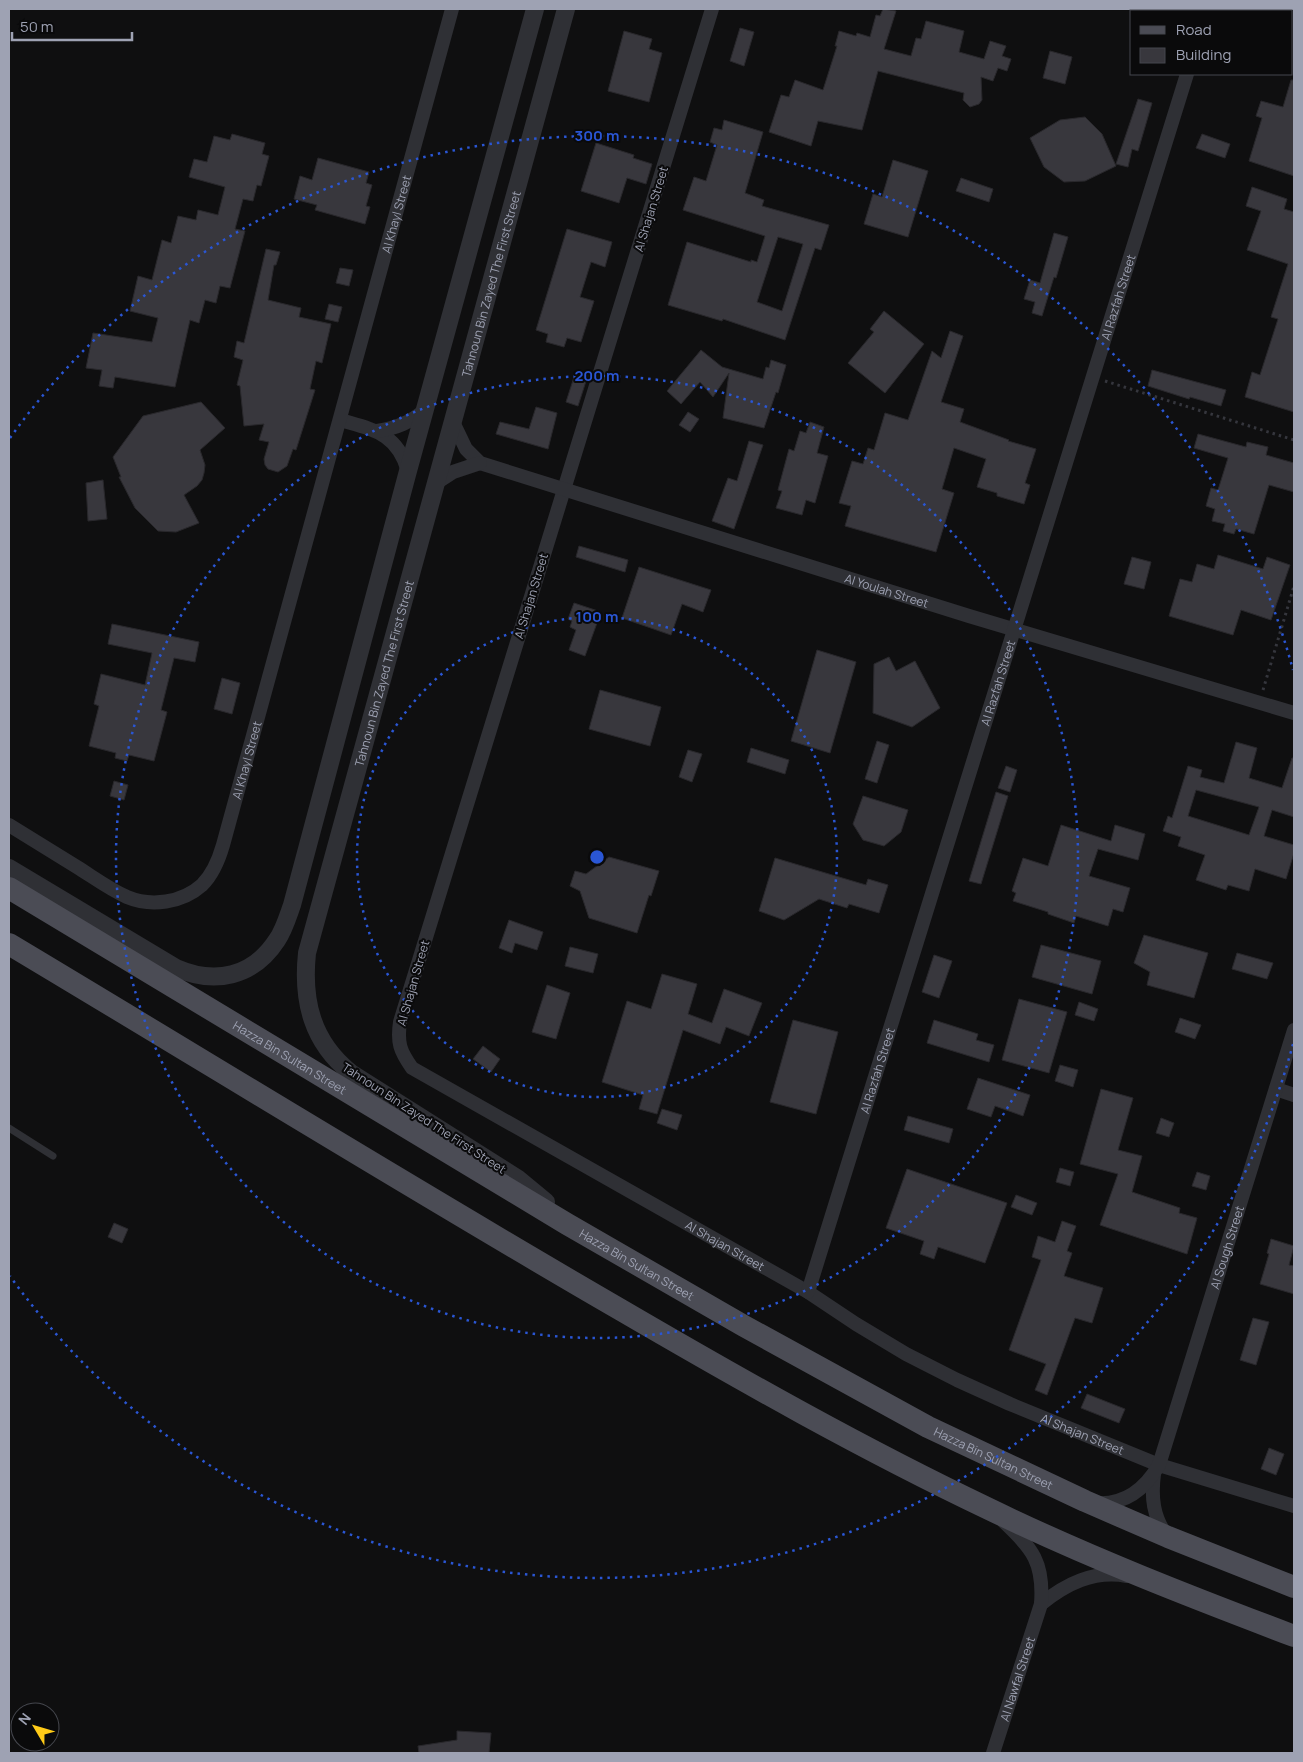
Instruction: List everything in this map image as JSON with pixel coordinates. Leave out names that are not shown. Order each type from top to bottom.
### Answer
[{"type":"main road","name":"Hazza Bin Sultan Street","points":[[9,888],[567,1224],[744,1326],[928,1426],[1085,1501],[1294,1588]]},
{"type":"main road","points":[[9,944],[529,1257],[680,1344],[905,1467],[990,1510],[1148,1580],[1294,1636]]},
{"type":"street","name":"Al Khayl Street","points":[[9,825],[128,897],[147,902],[167,902],[186,896],[202,885],[215,866],[224,845],[452,9]]},
{"type":"street","points":[[9,868],[176,968],[201,977],[219,977],[237,973],[253,965],[267,954],[278,939],[292,905],[408,471],[535,9]]},
{"type":"street","name":"Tahnoun Bin Zayed The First Street","points":[[566,9],[308,953],[305,975],[310,1012],[319,1035],[328,1051],[338,1063],[517,1178],[543,1199],[567,1224]]},
{"type":"street","name":"Al Shajan Street","points":[[712,9],[400,1022],[398,1039],[402,1055],[412,1068],[808,1292],[906,1354],[957,1380],[1156,1469],[1294,1506]]},
{"type":"street","name":"Al Razfah Street","points":[[808,1292],[1187,75]]},
{"type":"street","points":[[377,430],[404,425],[426,409]]},
{"type":"street","points":[[340,420],[377,430],[398,447],[408,471]]},
{"type":"street","points":[[436,483],[453,472],[480,463],[466,449],[453,422]]},
{"type":"street","name":"Al Youlah Street","points":[[480,463],[1014,630],[1294,713]]},
{"type":"street","name":"Al Sough Street","points":[[1168,1537],[1153,1508],[1152,1496],[1156,1469],[1294,1030]]},
{"type":"street","points":[[1276,1089],[1294,1095]]},
{"type":"street","name":"Al Sough Street","points":[[1085,1501],[1105,1503],[1124,1499],[1136,1493],[1146,1484],[1156,1469]]},
{"type":"street","name":"Al Nawfal Street","points":[[990,1510],[1025,1543],[1034,1556],[1040,1570],[1042,1586],[1041,1604],[993,1753]]},
{"type":"street","points":[[1041,1604],[1058,1590],[1079,1580],[1108,1575],[1123,1575],[1148,1580]]},
{"type":"lane","points":[[9,1128],[53,1156]]},
{"type":"path","points":[[1093,377],[1294,440]]},
{"type":"path","points":[[1259,702],[1294,586]]},
{"type":"building","points":[[883,9],[896,11],[884,49],[911,56],[916,38],[921,39],[926,21],[964,31],[959,52],[984,59],[990,41],[1006,46],[1002,56],[1011,59],[1007,71],[998,68],[993,81],[981,77],[982,100],[979,104],[970,107],[963,100],[964,93],[878,71],[862,130],[818,121],[811,146],[769,132],[781,95],[789,97],[795,80],[823,90],[837,46],[835,46],[839,31],[856,36],[857,33],[870,37],[876,15],[880,16]]},
{"type":"building","points":[[740,28],[754,32],[744,66],[730,61]]},
{"type":"building","points":[[624,31],[652,39],[649,49],[662,53],[649,102],[608,91]]},
{"type":"building","points":[[1050,51],[1072,57],[1065,84],[1043,78]]},
{"type":"building","points":[[1291,80],[1294,80],[1294,176],[1249,161],[1262,118],[1256,116],[1261,101],[1283,107]]},
{"type":"building","points":[[1138,99],[1152,103],[1138,151],[1132,149],[1128,167],[1116,164]]},
{"type":"building","points":[[1085,117],[1102,134],[1116,166],[1085,181],[1064,182],[1044,167],[1030,138],[1060,120]]},
{"type":"building","points":[[724,120],[763,132],[745,193],[764,200],[762,206],[829,225],[821,250],[815,248],[785,340],[723,319],[722,321],[668,305],[687,242],[751,262],[751,260],[757,262],[765,236],[683,210],[694,177],[706,181],[717,145],[710,142],[714,128],[722,130]],"holes":[[[778,237],[803,244],[782,311],[757,302]]]},
{"type":"building","points":[[232,134],[265,143],[262,154],[269,156],[261,186],[257,185],[253,201],[243,199],[235,229],[245,231],[230,288],[220,286],[216,303],[205,300],[199,323],[190,320],[175,387],[115,377],[113,388],[99,386],[102,370],[86,368],[93,333],[152,342],[158,318],[130,311],[138,276],[152,280],[162,240],[171,243],[178,216],[196,220],[198,210],[218,215],[225,187],[189,177],[194,159],[207,162],[214,136],[230,140]]},
{"type":"building","points":[[1202,134],[1230,144],[1225,158],[1196,148]]},
{"type":"building","points":[[596,143],[634,155],[633,158],[652,164],[646,184],[627,178],[619,203],[581,191]]},
{"type":"building","points":[[318,158],[369,172],[366,183],[372,185],[366,206],[370,207],[365,224],[315,210],[317,205],[294,199],[300,176],[312,180]]},
{"type":"building","points":[[893,160],[928,171],[908,237],[864,224],[873,194],[882,197]]},
{"type":"building","points":[[961,178],[993,189],[989,202],[956,191]]},
{"type":"building","points":[[1252,187],[1287,199],[1284,209],[1294,212],[1294,412],[1245,397],[1252,372],[1260,375],[1278,319],[1271,317],[1288,264],[1247,250],[1261,211],[1246,206]]},
{"type":"building","points":[[567,229],[612,242],[605,267],[591,262],[580,297],[594,301],[581,342],[567,338],[564,347],[546,342],[548,334],[536,330]]},
{"type":"building","points":[[1054,233],[1068,237],[1042,316],[1032,313],[1035,302],[1024,299],[1030,280],[1040,283]]},
{"type":"building","points":[[266,249],[280,252],[276,265],[274,265],[268,300],[301,308],[299,317],[331,324],[322,363],[316,361],[310,389],[315,390],[296,450],[293,449],[287,466],[278,472],[268,469],[265,465],[264,459],[269,442],[259,440],[264,424],[244,426],[240,386],[237,385],[243,360],[234,357],[237,341],[244,343]]},
{"type":"building","points":[[340,268],[353,270],[349,286],[336,283]]},
{"type":"building","points":[[329,304],[342,307],[338,322],[325,319]]},
{"type":"building","points":[[884,311],[924,344],[885,393],[848,363],[874,332],[870,329]]},
{"type":"building","points":[[950,331],[963,336],[941,402],[964,409],[960,422],[1008,441],[1036,449],[1025,483],[1030,485],[1024,504],[997,496],[997,493],[977,487],[986,459],[954,448],[942,489],[954,493],[936,552],[845,526],[851,506],[839,503],[852,461],[863,464],[868,448],[874,450],[885,413],[908,420],[932,351],[941,358]]},
{"type":"building","points":[[701,350],[722,367],[763,379],[766,367],[769,368],[771,360],[786,365],[778,393],[776,392],[764,428],[723,418],[729,373],[713,397],[700,382],[681,404],[667,391]]},
{"type":"building","points":[[1152,370],[1226,390],[1221,406],[1190,397],[1189,399],[1148,386]]},
{"type":"building","points":[[575,374],[587,378],[578,406],[566,402]]},
{"type":"building","points":[[201,402],[225,428],[200,450],[205,465],[202,480],[184,495],[199,523],[176,532],[158,531],[135,508],[119,477],[121,477],[113,457],[143,416]]},
{"type":"building","points":[[536,407],[557,413],[548,449],[496,434],[500,422],[529,429]]},
{"type":"building","points":[[688,412],[699,419],[690,432],[679,425]]},
{"type":"building","points":[[810,422],[824,427],[817,453],[828,456],[815,503],[806,500],[802,515],[776,508],[782,491],[778,490],[789,449],[794,451],[800,431],[806,433]]},
{"type":"building","points":[[1198,434],[1246,447],[1247,442],[1268,447],[1266,455],[1294,463],[1294,492],[1269,485],[1254,534],[1236,529],[1234,534],[1223,531],[1225,524],[1212,521],[1215,509],[1206,506],[1211,488],[1218,490],[1228,458],[1194,448]]},
{"type":"building","points":[[749,441],[763,445],[734,529],[712,521],[728,478],[737,481]]},
{"type":"building","points":[[103,480],[107,519],[88,521],[86,483]]},
{"type":"building","points":[[579,546],[628,560],[625,572],[576,557]]},
{"type":"building","points":[[1218,555],[1263,569],[1267,557],[1290,565],[1271,620],[1241,610],[1233,635],[1169,616],[1180,579],[1192,582],[1197,564],[1214,569]]},
{"type":"building","points":[[1132,557],[1151,562],[1144,589],[1124,584]]},
{"type":"building","points":[[639,567],[711,590],[703,612],[682,604],[671,635],[622,618]]},
{"type":"building","points":[[574,603],[601,612],[585,656],[569,650],[576,630],[570,627],[572,621],[568,619]]},
{"type":"building","points":[[112,624],[199,642],[195,662],[174,658],[161,710],[167,712],[154,761],[129,755],[127,761],[115,758],[116,753],[89,746],[99,706],[94,704],[101,674],[145,685],[152,653],[108,644]]},
{"type":"building","points":[[817,650],[856,662],[830,753],[791,741]]},
{"type":"building","points":[[889,657],[896,671],[915,661],[940,708],[912,727],[873,713],[874,664]]},
{"type":"building","points":[[222,678],[240,683],[232,714],[214,709]]},
{"type":"building","points":[[600,690],[661,707],[650,746],[589,729]]},
{"type":"building","points":[[877,741],[889,745],[877,783],[865,779]]},
{"type":"building","points":[[1236,742],[1257,748],[1249,778],[1282,788],[1292,758],[1294,758],[1294,817],[1272,810],[1264,836],[1294,845],[1294,853],[1286,879],[1255,869],[1249,891],[1228,885],[1226,890],[1196,880],[1205,855],[1178,846],[1181,837],[1163,831],[1168,816],[1172,818],[1188,766],[1202,770],[1200,777],[1224,783]],"holes":[[[1196,790],[1259,807],[1249,835],[1188,816]]]},
{"type":"building","points":[[751,748],[789,760],[785,774],[747,762]]},
{"type":"building","points":[[688,750],[702,754],[692,782],[679,777]]},
{"type":"building","points":[[1006,766],[1017,770],[1010,792],[998,788]]},
{"type":"building","points":[[114,781],[128,785],[124,800],[110,796]]},
{"type":"building","points":[[996,792],[1008,796],[981,884],[969,881]]},
{"type":"building","points":[[863,796],[908,810],[901,832],[884,846],[863,840],[853,824]]},
{"type":"building","points":[[1061,825],[1111,841],[1115,825],[1145,834],[1138,860],[1098,849],[1089,876],[1130,888],[1123,912],[1113,909],[1108,926],[1076,916],[1074,923],[1048,914],[1048,912],[1013,901],[1016,893],[1012,891],[1023,858],[1048,866]]},
{"type":"building","points":[[609,857],[659,871],[637,933],[589,918],[580,891],[570,886],[575,871],[586,874]]},
{"type":"building","points":[[775,858],[866,885],[868,879],[888,885],[879,913],[849,904],[847,908],[819,899],[784,920],[759,911]]},
{"type":"building","points":[[509,920],[543,932],[537,950],[515,943],[512,953],[499,948]]},
{"type":"building","points":[[1144,935],[1208,953],[1194,998],[1147,985],[1150,972],[1134,963]]},
{"type":"building","points":[[1041,945],[1101,961],[1092,994],[1032,977]]},
{"type":"building","points":[[570,947],[598,954],[593,973],[565,966]]},
{"type":"building","points":[[1237,953],[1273,963],[1267,979],[1232,969]]},
{"type":"building","points":[[934,955],[952,961],[939,998],[922,992]]},
{"type":"building","points":[[662,974],[697,984],[688,1014],[712,1023],[724,989],[762,1003],[749,1036],[726,1027],[720,1044],[683,1030],[657,1114],[639,1109],[643,1095],[602,1082],[627,1001],[651,1009]]},
{"type":"building","points":[[547,985],[570,993],[556,1039],[532,1032]]},
{"type":"building","points":[[1019,999],[1067,1012],[1049,1073],[1002,1060]]},
{"type":"building","points":[[1079,1002],[1098,1009],[1094,1021],[1075,1015]]},
{"type":"building","points":[[1180,1018],[1201,1025],[1195,1039],[1175,1032]]},
{"type":"building","points":[[793,1020],[838,1032],[816,1114],[770,1102]]},
{"type":"building","points":[[934,1020],[978,1034],[976,1040],[994,1045],[989,1062],[927,1043]]},
{"type":"building","points":[[483,1046],[500,1059],[491,1072],[473,1059]]},
{"type":"building","points":[[1060,1065],[1078,1070],[1073,1087],[1055,1081]]},
{"type":"building","points":[[978,1078],[1030,1095],[1023,1116],[995,1106],[991,1117],[967,1109]]},
{"type":"building","points":[[1101,1089],[1133,1098],[1118,1150],[1142,1156],[1132,1192],[1180,1208],[1179,1213],[1197,1218],[1187,1254],[1100,1225],[1118,1174],[1080,1164]]},
{"type":"building","points":[[662,1109],[682,1115],[677,1130],[657,1123]]},
{"type":"building","points":[[908,1116],[953,1129],[949,1143],[904,1130]]},
{"type":"building","points":[[1161,1118],[1174,1123],[1169,1137],[1156,1133]]},
{"type":"building","points":[[1060,1168],[1074,1172],[1070,1186],[1056,1182]]},
{"type":"building","points":[[907,1169],[1007,1203],[985,1263],[938,1247],[934,1259],[920,1254],[924,1241],[886,1228]]},
{"type":"building","points":[[1197,1172],[1210,1176],[1206,1190],[1192,1186]]},
{"type":"building","points":[[1016,1195],[1037,1203],[1032,1215],[1011,1207]]},
{"type":"building","points":[[1062,1221],[1076,1226],[1067,1251],[1072,1253],[1064,1276],[1103,1288],[1092,1323],[1075,1318],[1047,1395],[1035,1390],[1046,1364],[1009,1350],[1041,1260],[1032,1257],[1038,1236],[1055,1242]]},
{"type":"building","points":[[114,1223],[128,1229],[122,1243],[108,1237]]},
{"type":"building","points":[[1271,1239],[1294,1246],[1289,1265],[1294,1266],[1294,1294],[1260,1284],[1269,1254],[1267,1253]]},
{"type":"building","points":[[1253,1318],[1269,1322],[1256,1365],[1240,1360]]},
{"type":"building","points":[[1087,1394],[1125,1409],[1119,1423],[1081,1408]]},
{"type":"building","points":[[1269,1448],[1284,1454],[1276,1475],[1261,1469]]},
{"type":"building","points":[[457,1731],[491,1733],[489,1753],[419,1753],[418,1746],[457,1740]]}]
